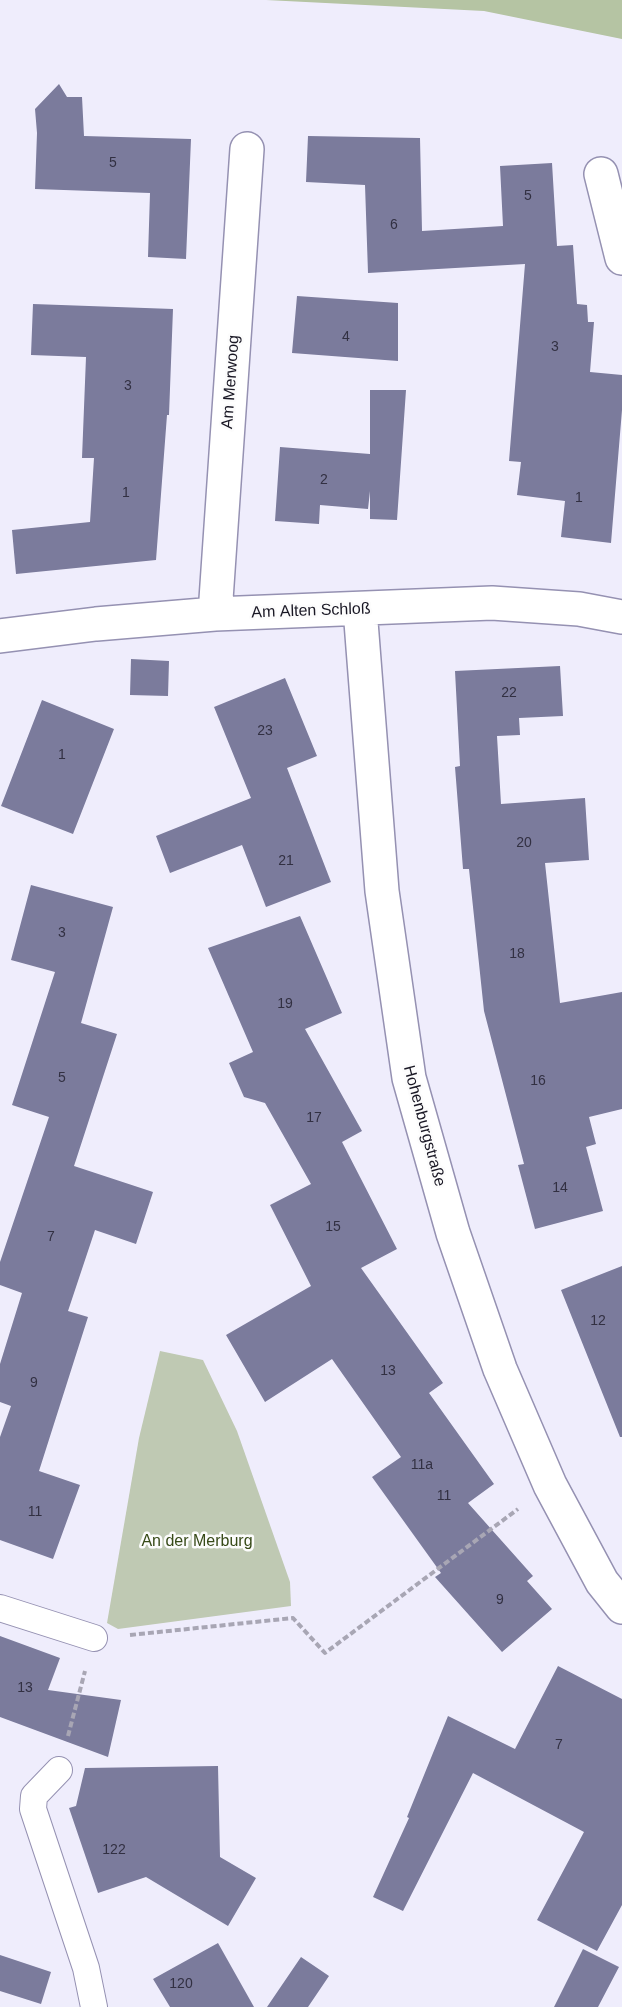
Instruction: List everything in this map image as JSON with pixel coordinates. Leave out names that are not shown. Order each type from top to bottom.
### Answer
[{"type":"street","name":"Am Merwoog","points":[[215,614],[247,150]]},
{"type":"street","points":[[602,174],[622,258]]},
{"type":"street","name":"Am Alten Schloß","points":[[0,636],[96,624],[215,614],[492,603],[579,609],[622,617]]},
{"type":"street","name":"Hohenburgstraße","points":[[360,609],[382,891],[410,1078],[453,1233],[500,1369],[550,1485],[602,1582],[622,1607]]},
{"type":"lane","points":[[0,1608],[93,1638]]},
{"type":"lane","points":[[58,1770],[34,1796],[33,1809],[86,1968],[94,2007]]},
{"type":"path","points":[[58,1770],[93,1638],[293,1618],[325,1653],[550,1485]]},
{"type":"green space","points":[[266,0],[622,0],[622,39],[484,11]]},
{"type":"green space","name":"An der Merburg","points":[[160,1351],[203,1360],[237,1431],[290,1582],[291,1606],[118,1629],[107,1623],[139,1438]]},
{"type":"building","points":[[59,84],[67,97],[82,97],[84,136],[191,139],[186,259],[148,257],[150,193],[35,189],[37,133],[35,109]]},
{"type":"building","points":[[308,136],[420,138],[422,231],[503,226],[500,166],[552,163],[557,246],[573,245],[577,304],[587,305],[588,322],[594,322],[590,372],[622,375],[622,410],[611,543],[561,537],[565,501],[517,495],[521,462],[509,461],[525,264],[368,273],[365,185],[306,182]]},
{"type":"building","points":[[297,296],[398,303],[398,361],[292,353]]},
{"type":"building","points":[[33,304],[173,309],[169,415],[167,415],[156,560],[16,574],[12,530],[90,522],[94,458],[82,458],[86,357],[31,355]]},
{"type":"building","points":[[370,390],[406,390],[397,520],[370,519],[370,491],[368,509],[320,505],[319,524],[275,521],[280,447],[370,454]]},
{"type":"building","points":[[131,659],[169,661],[168,696],[130,695]]},
{"type":"building","points":[[560,666],[563,716],[519,718],[520,735],[497,736],[501,804],[585,798],[589,860],[545,863],[560,1003],[622,992],[622,1109],[589,1117],[596,1144],[586,1147],[603,1211],[535,1229],[518,1165],[524,1164],[484,1011],[469,869],[463,869],[455,767],[460,766],[455,671]]},
{"type":"building","points":[[285,678],[317,756],[287,768],[331,882],[266,907],[242,845],[170,873],[156,836],[251,798],[214,707]]},
{"type":"building","points":[[42,700],[114,729],[73,834],[1,806]]},
{"type":"building","points":[[31,885],[113,907],[81,1023],[117,1034],[74,1166],[153,1192],[136,1244],[95,1230],[68,1311],[88,1317],[39,1471],[80,1485],[53,1559],[0,1540],[0,1437],[11,1406],[0,1402],[0,1364],[22,1293],[0,1285],[0,1262],[49,1117],[12,1105],[55,972],[11,960]]},
{"type":"building","points":[[300,916],[342,1013],[305,1029],[362,1131],[342,1142],[397,1249],[361,1268],[443,1383],[429,1393],[494,1484],[468,1503],[533,1576],[527,1581],[552,1609],[502,1652],[435,1577],[441,1573],[372,1477],[401,1457],[332,1359],[265,1402],[226,1335],[311,1286],[270,1205],[311,1184],[265,1103],[244,1097],[229,1063],[253,1052],[208,948]]},
{"type":"building","points":[[622,1266],[622,1437],[620,1437],[561,1290]]},
{"type":"building","points":[[0,1636],[60,1658],[48,1690],[121,1700],[108,1757],[0,1717]]},
{"type":"building","points":[[558,1666],[622,1699],[622,1905],[597,1951],[537,1920],[584,1832],[473,1773],[403,1911],[373,1897],[409,1818],[407,1817],[448,1716],[515,1749]]},
{"type":"building","points":[[218,1766],[220,1857],[256,1878],[228,1926],[146,1877],[98,1893],[69,1808],[76,1806],[85,1768]]},
{"type":"building","points":[[218,1943],[254,2007],[170,2007],[153,1979]]},
{"type":"building","points":[[583,1949],[619,1967],[598,2007],[554,2007]]},
{"type":"building","points":[[0,1955],[51,1972],[41,2004],[0,1991]]},
{"type":"building","points":[[301,1957],[329,1976],[308,2007],[267,2007]]}]
